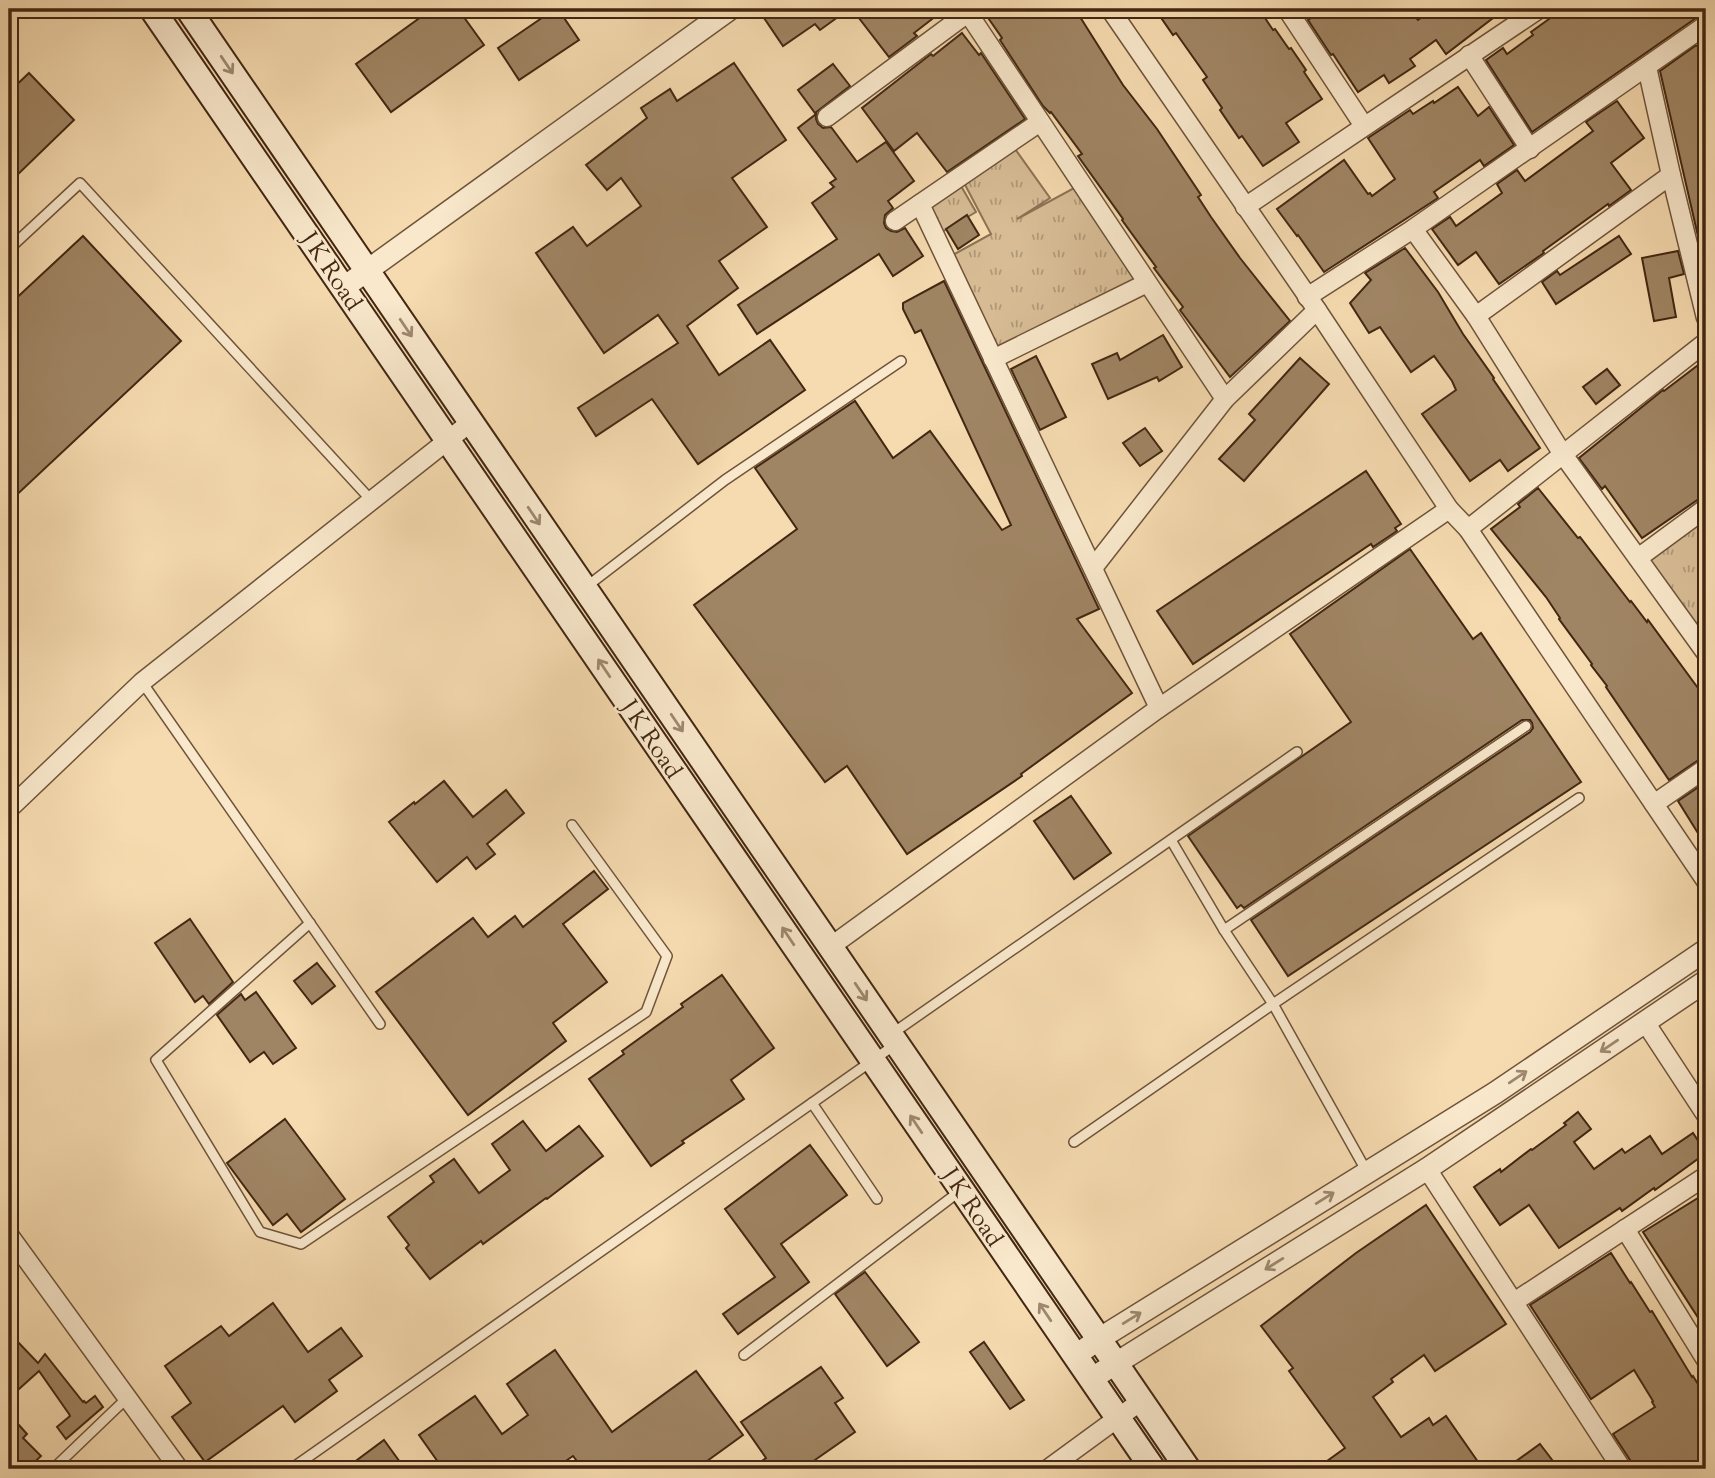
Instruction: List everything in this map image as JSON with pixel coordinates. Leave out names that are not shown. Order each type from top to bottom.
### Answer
[{"type":"main road","name":"J K Road","points":[[152,9],[1153,1469]]},
{"type":"main road","name":"J K Road","points":[[188,9],[1188,1469]]},
{"type":"main road","points":[[818,981],[836,955]]},
{"type":"street","points":[[343,288],[704,17],[730,9]]},
{"type":"street","points":[[1110,9],[1312,303],[1449,509],[1468,529],[1706,881]]},
{"type":"street","points":[[1245,207],[1539,9]]},
{"type":"street","points":[[827,117],[970,11],[1040,122],[1225,400]]},
{"type":"street","points":[[1295,12],[1364,126]]},
{"type":"street","points":[[1093,568],[1225,400],[1312,303],[1413,229],[1706,25]]},
{"type":"street","points":[[1469,55],[1530,149]]},
{"type":"street","points":[[1647,67],[1706,318]]},
{"type":"street","points":[[895,221],[1040,122]]},
{"type":"street","points":[[1476,316],[1671,175]]},
{"type":"street","points":[[920,204],[1159,708]]},
{"type":"street","points":[[1413,229],[1476,316],[1562,453],[1704,644]]},
{"type":"street","points":[[993,359],[1147,283]]},
{"type":"street","points":[[1468,529],[1706,342]]},
{"type":"street","points":[[9,809],[142,682],[471,422]]},
{"type":"street","points":[[1638,558],[1706,508]]},
{"type":"street","points":[[836,955],[1159,708],[1449,509]]},
{"type":"street","points":[[1654,804],[1706,768]]},
{"type":"street","points":[[1075,1356],[1494,1093],[1706,950]]},
{"type":"street","points":[[1091,1379],[1427,1169],[1706,981]]},
{"type":"street","points":[[1646,1022],[1706,1115]]},
{"type":"street","points":[[1427,1169],[1622,1469]]},
{"type":"street","points":[[1514,1302],[1706,1176]]},
{"type":"street","points":[[1625,1229],[1706,1360]]},
{"type":"street","points":[[9,1235],[179,1469]]},
{"type":"street","points":[[1048,1469],[1141,1401]]},
{"type":"lane","points":[[9,249],[80,183],[371,500]]},
{"type":"lane","points":[[584,588],[725,480],[901,361]]},
{"type":"lane","points":[[142,682],[380,1024]]},
{"type":"lane","points":[[1224,930],[1526,726]]},
{"type":"lane","points":[[291,1469],[873,1060],[893,1039],[1297,752]]},
{"type":"lane","points":[[1074,1142],[1579,798]]},
{"type":"lane","points":[[310,923],[156,1060],[260,1232],[301,1244],[646,1012],[667,956],[572,825]]},
{"type":"lane","points":[[1171,840],[1224,930],[1273,1004],[1367,1172]]},
{"type":"lane","points":[[812,1103],[877,1199]]},
{"type":"lane","points":[[744,1355],[961,1190]]},
{"type":"lane","points":[[53,1469],[127,1398]]},
{"type":"green space","points":[[1013,146],[1050,198],[1017,219],[1074,188],[1139,280],[996,354],[951,256],[991,234],[962,179]]},
{"type":"green space","points":[[957,179],[976,212],[935,236],[920,204]]},
{"type":"green space","points":[[1706,517],[1706,628],[1700,633],[1648,560]]},
{"type":"building","points":[[432,9],[458,9],[484,45],[391,112],[356,64]]},
{"type":"building","points":[[558,9],[579,40],[519,80],[498,48]]},
{"type":"building","points":[[758,9],[849,9],[820,30],[815,24],[783,46]]},
{"type":"building","points":[[852,9],[945,9],[914,33],[917,36],[889,57]]},
{"type":"building","points":[[984,9],[1075,9],[1123,85],[1157,129],[1201,195],[1198,197],[1211,217],[1290,321],[1230,377],[1180,310],[1183,307],[1078,156],[1082,154],[1051,112],[1043,106],[1000,40],[1002,38]]},
{"type":"building","points":[[1155,9],[1259,9],[1273,30],[1275,29],[1289,49],[1291,48],[1322,99],[1286,123],[1299,142],[1263,166],[1220,110],[1222,108],[1203,80],[1207,77],[1176,33],[1173,35]]},
{"type":"building","points":[[1324,9],[1409,9],[1418,20],[1433,9],[1486,9],[1493,18],[1446,54],[1436,40],[1410,59],[1415,66],[1389,83],[1384,75],[1358,92],[1308,20]]},
{"type":"building","points":[[1563,9],[1706,9],[1706,14],[1699,16],[1532,132],[1486,60],[1503,48],[1507,54],[1533,35],[1531,32]]},
{"type":"building","points":[[962,33],[979,55],[981,53],[1025,119],[947,172],[917,133],[894,151],[862,108]]},
{"type":"building","points":[[1706,44],[1706,271],[1660,71],[1695,46]]},
{"type":"building","points":[[734,63],[786,140],[732,178],[767,227],[719,261],[738,288],[687,326],[719,375],[770,340],[805,390],[698,464],[652,399],[596,436],[578,408],[678,343],[658,315],[604,353],[536,253],[573,227],[587,246],[641,206],[621,178],[607,190],[586,165],[647,118],[641,108],[670,89],[677,101]]},
{"type":"building","points":[[833,64],[850,86],[815,113],[798,90]]},
{"type":"building","points":[[29,73],[74,120],[9,183],[9,92]]},
{"type":"building","points":[[1458,87],[1478,116],[1489,107],[1514,145],[1484,166],[1480,160],[1434,192],[1438,198],[1324,272],[1277,209],[1344,160],[1372,196],[1395,179],[1368,138],[1410,110],[1413,114]]},
{"type":"building","points":[[1617,101],[1644,138],[1611,163],[1631,190],[1499,284],[1476,252],[1458,265],[1432,229],[1450,217],[1456,226],[1502,193],[1497,184],[1517,170],[1525,181],[1593,131],[1586,122]]},
{"type":"building","points":[[816,114],[818,124],[823,128],[831,127],[857,162],[886,142],[914,181],[888,201],[893,208],[885,215],[884,223],[891,231],[897,232],[905,228],[923,256],[893,276],[879,254],[757,334],[738,305],[837,239],[812,203],[834,187],[830,183],[836,179],[798,128]]},
{"type":"building","points":[[967,215],[979,235],[958,249],[946,229]]},
{"type":"building","points":[[83,236],[181,341],[9,502],[9,305]]},
{"type":"building","points":[[1619,236],[1631,254],[1556,304],[1542,282],[1557,271],[1560,275]]},
{"type":"building","points":[[1405,248],[1438,292],[1540,448],[1508,471],[1500,460],[1470,481],[1422,414],[1456,390],[1452,381],[1434,356],[1411,372],[1380,327],[1369,333],[1350,303],[1371,280],[1365,273]]},
{"type":"building","points":[[1678,251],[1684,274],[1669,278],[1676,317],[1654,321],[1642,258]]},
{"type":"building","points":[[944,281],[1099,609],[1077,619],[1132,693],[1021,774],[1022,776],[907,854],[847,766],[825,782],[694,605],[797,529],[755,468],[855,401],[893,458],[930,431],[1002,530],[1011,525],[921,330],[915,333],[903,309],[903,303]]},
{"type":"building","points":[[1163,335],[1182,367],[1159,381],[1157,377],[1108,399],[1092,364],[1117,353],[1120,360]]},
{"type":"building","points":[[1036,356],[1066,417],[1040,430],[1011,369]]},
{"type":"building","points":[[1300,358],[1329,384],[1244,481],[1219,459],[1255,420],[1249,414]]},
{"type":"building","points":[[1706,359],[1706,494],[1642,538],[1605,486],[1602,489],[1579,458]]},
{"type":"building","points":[[1607,369],[1620,385],[1596,404],[1583,387]]},
{"type":"building","points":[[1145,428],[1162,451],[1140,466],[1123,443]]},
{"type":"building","points":[[1366,471],[1401,524],[1395,528],[1397,531],[1373,547],[1371,544],[1193,664],[1157,611]]},
{"type":"building","points":[[1538,488],[1630,602],[1647,622],[1648,620],[1706,699],[1706,756],[1669,780],[1546,597],[1491,529],[1520,507],[1518,504]]},
{"type":"building","points":[[1410,549],[1473,639],[1481,633],[1581,782],[1288,976],[1251,920],[1533,728],[1530,720],[1522,720],[1244,908],[1241,905],[1237,908],[1188,836],[1351,722],[1290,634]]},
{"type":"building","points":[[444,781],[473,817],[506,790],[524,813],[487,844],[495,854],[476,869],[467,857],[437,882],[389,822]]},
{"type":"building","points":[[1706,782],[1706,846],[1678,801]]},
{"type":"building","points":[[1071,796],[1111,853],[1074,879],[1034,821]]},
{"type":"building","points":[[594,871],[608,889],[563,924],[607,982],[553,1023],[566,1041],[468,1115],[376,992],[473,918],[488,937],[515,916],[523,927]]},
{"type":"building","points":[[190,919],[233,982],[209,1004],[203,996],[195,1002],[155,943]]},
{"type":"building","points":[[317,963],[335,986],[312,1004],[294,981]]},
{"type":"building","points":[[722,975],[774,1048],[731,1080],[744,1099],[682,1141],[684,1143],[651,1166],[589,1079],[624,1054],[622,1051],[683,1007],[681,1004]]},
{"type":"building","points":[[256,992],[296,1048],[273,1064],[264,1052],[250,1062],[217,1015],[241,994],[245,1000]]},
{"type":"building","points":[[1578,1112],[1591,1129],[1574,1142],[1594,1169],[1622,1149],[1625,1153],[1650,1136],[1662,1154],[1693,1133],[1706,1153],[1655,1190],[1654,1188],[1622,1211],[1620,1208],[1559,1248],[1529,1205],[1500,1225],[1474,1187],[1532,1150],[1566,1125],[1564,1123]]},
{"type":"building","points":[[285,1119],[345,1199],[301,1232],[287,1214],[273,1225],[227,1163]]},
{"type":"building","points":[[523,1121],[546,1151],[579,1126],[603,1156],[547,1199],[483,1244],[481,1241],[430,1279],[406,1248],[409,1245],[388,1217],[434,1182],[430,1176],[454,1159],[479,1193],[510,1170],[492,1144]]},
{"type":"building","points":[[810,1145],[847,1195],[781,1244],[809,1282],[738,1334],[723,1314],[775,1277],[725,1209]]},
{"type":"building","points":[[1706,1193],[1706,1237],[1700,1241],[1706,1251],[1706,1330],[1643,1232]]},
{"type":"building","points":[[1426,1205],[1506,1324],[1435,1371],[1424,1355],[1391,1379],[1393,1382],[1373,1397],[1401,1437],[1429,1418],[1433,1425],[1446,1416],[1483,1469],[1316,1469],[1345,1448],[1289,1371],[1293,1368],[1261,1326],[1356,1253]]},
{"type":"building","points":[[1611,1253],[1650,1312],[1652,1311],[1706,1397],[1706,1469],[1636,1469],[1613,1434],[1655,1407],[1634,1370],[1591,1399],[1530,1305]]},
{"type":"building","points":[[865,1272],[919,1342],[887,1366],[835,1294]]},
{"type":"building","points":[[273,1303],[308,1352],[341,1328],[362,1356],[329,1380],[337,1391],[295,1422],[283,1406],[205,1462],[172,1417],[191,1403],[165,1366],[221,1326],[229,1336]]},
{"type":"building","points":[[16,1340],[38,1363],[45,1354],[83,1402],[86,1403],[95,1396],[103,1407],[66,1439],[57,1427],[70,1416],[39,1371],[9,1398],[9,1347]]},
{"type":"building","points":[[984,1342],[1024,1400],[1010,1409],[970,1352]]},
{"type":"building","points":[[555,1350],[612,1432],[696,1371],[743,1435],[696,1469],[583,1469],[573,1456],[554,1469],[443,1469],[419,1435],[475,1396],[502,1434],[528,1415],[507,1384]]},
{"type":"building","points":[[821,1367],[843,1398],[835,1403],[855,1432],[802,1469],[751,1469],[766,1458],[741,1422]]},
{"type":"building","points":[[9,1414],[27,1434],[23,1438],[41,1456],[27,1469],[20,1469],[9,1457]]},
{"type":"building","points":[[384,1440],[405,1469],[345,1469]]},
{"type":"building","points":[[1540,1444],[1559,1469],[1505,1469]]}]
